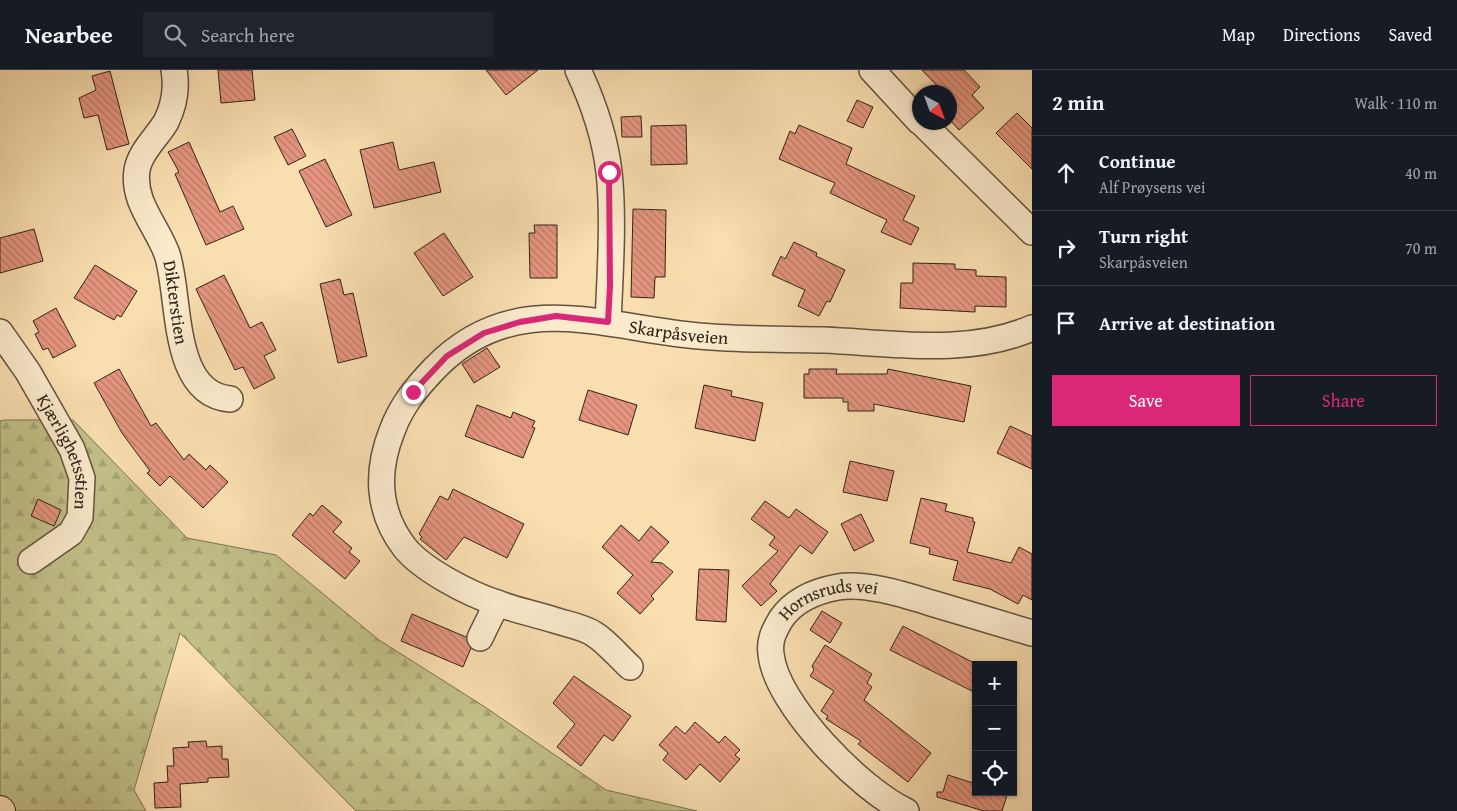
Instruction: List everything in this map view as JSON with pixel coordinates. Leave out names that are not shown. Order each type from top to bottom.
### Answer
[{"type":"street","name":"Dikterstien","points":[[174,70],[176,81],[172,105],[166,121],[147,148],[137,168],[136,188],[166,254],[182,346],[188,361],[201,386],[217,398],[230,399]]},
{"type":"street","points":[[578,70],[589,93],[600,128],[609,172],[610,286],[608,322]]},
{"type":"street","points":[[872,70],[912,113]]},
{"type":"street","points":[[928,130],[1032,232]]},
{"type":"street","name":"Skarpåsveien","points":[[630,667],[594,633],[496,603],[431,570],[407,550],[392,530],[384,507],[381,486],[383,453],[397,416],[413,392],[447,356],[484,333],[520,322],[556,316],[700,336],[944,344],[990,341],[1012,336],[1032,328]]},
{"type":"street","name":"Kjærlighetsstien","points":[[0,332],[28,372],[72,449],[82,478],[80,517],[71,533],[31,560]]},
{"type":"street","name":"Hornsruds vei","points":[[906,811],[872,789],[843,763],[814,734],[791,701],[775,670],[771,654],[772,634],[789,607],[815,593],[840,586],[885,590],[1032,633]]},
{"type":"street","points":[[480,638],[496,603]]},
{"type":"green space","points":[[73,420],[187,538],[276,555],[379,640],[485,707],[606,790],[697,811],[356,811],[180,633],[134,790],[146,811],[0,811],[0,421]]},
{"type":"building","points":[[218,70],[252,70],[255,100],[221,103]]},
{"type":"building","points":[[486,70],[538,70],[506,95]]},
{"type":"building","points":[[922,70],[964,70],[980,87],[972,95],[984,108],[959,130],[957,128],[957,85],[936,85]]},
{"type":"building","points":[[110,71],[129,144],[107,150],[98,115],[84,118],[79,98],[96,90],[92,76]]},
{"type":"building","points":[[857,100],[873,107],[863,128],[847,121]]},
{"type":"building","points":[[1017,113],[1032,128],[1032,169],[996,133]]},
{"type":"building","points":[[641,116],[642,137],[622,137],[621,117]]},
{"type":"building","points":[[686,125],[687,164],[651,165],[651,126]]},
{"type":"building","points":[[799,125],[852,148],[846,164],[915,196],[903,220],[919,228],[911,245],[881,232],[887,220],[830,193],[835,183],[779,159],[790,131],[795,134]]},
{"type":"building","points":[[292,129],[306,156],[288,165],[274,137]]},
{"type":"building","points":[[189,142],[220,212],[233,206],[244,229],[206,245],[175,174],[179,172],[168,152]]},
{"type":"building","points":[[393,142],[399,170],[434,162],[441,192],[374,208],[360,150]]},
{"type":"building","points":[[325,159],[352,215],[326,227],[299,171]]},
{"type":"building","points":[[633,209],[666,210],[665,277],[655,277],[654,298],[631,297]]},
{"type":"building","points":[[534,225],[557,225],[557,278],[530,278],[529,233],[535,233]]},
{"type":"building","points":[[34,229],[43,261],[0,273],[0,238]]},
{"type":"building","points":[[444,233],[473,277],[443,296],[414,253]]},
{"type":"building","points":[[794,242],[817,253],[816,256],[845,270],[830,302],[827,301],[819,316],[798,306],[805,290],[772,275],[781,256],[785,259]]},
{"type":"building","points":[[913,263],[955,264],[955,269],[976,270],[976,276],[1006,277],[1006,307],[975,306],[975,312],[900,308],[901,283],[913,283]]},
{"type":"building","points":[[95,265],[137,291],[121,317],[117,315],[114,320],[74,298]]},
{"type":"building","points":[[224,275],[250,328],[262,322],[276,350],[264,356],[275,378],[254,389],[243,367],[235,370],[196,289]]},
{"type":"building","points":[[340,279],[344,295],[353,293],[367,356],[338,363],[320,284]]},
{"type":"building","points":[[56,308],[76,346],[53,358],[48,348],[43,350],[35,334],[39,332],[33,321]]},
{"type":"building","points":[[487,348],[500,367],[474,383],[462,364]]},
{"type":"building","points":[[119,369],[151,426],[156,423],[184,460],[189,454],[206,470],[210,465],[228,482],[203,508],[170,476],[160,486],[147,473],[150,471],[122,433],[94,383]]},
{"type":"building","points":[[809,369],[837,369],[836,374],[887,374],[888,369],[971,386],[964,422],[874,404],[874,411],[848,411],[848,402],[843,402],[843,398],[804,398],[804,374],[809,374]]},
{"type":"building","points":[[704,385],[732,391],[731,396],[763,403],[755,441],[695,428]]},
{"type":"building","points":[[588,390],[637,405],[628,435],[579,420]]},
{"type":"building","points":[[477,405],[511,418],[513,412],[535,421],[532,427],[535,428],[523,458],[465,436]]},
{"type":"building","points":[[1010,426],[1032,436],[1032,469],[997,453]]},
{"type":"building","points":[[850,461],[894,471],[887,501],[843,492]]},
{"type":"building","points":[[453,489],[524,524],[507,558],[464,537],[446,560],[420,539],[422,537],[419,534],[440,496],[448,500]]},
{"type":"building","points":[[921,498],[947,504],[945,511],[973,518],[973,522],[975,522],[967,552],[1011,563],[1019,547],[1032,554],[1032,600],[1023,595],[1018,604],[990,589],[953,580],[958,561],[929,554],[930,548],[910,543]]},
{"type":"building","points":[[38,499],[61,510],[54,526],[31,516]]},
{"type":"building","points":[[765,501],[789,518],[796,509],[828,532],[812,554],[800,545],[770,584],[777,591],[761,606],[742,586],[778,551],[769,545],[775,537],[751,519]]},
{"type":"building","points":[[322,505],[342,522],[333,532],[352,548],[349,552],[360,561],[345,579],[292,535],[310,513],[313,516]]},
{"type":"building","points":[[861,514],[874,541],[854,551],[841,524]]},
{"type":"building","points":[[621,525],[639,541],[651,526],[669,542],[651,562],[662,563],[673,572],[651,596],[654,599],[640,614],[617,593],[633,575],[602,547]]},
{"type":"building","points":[[699,569],[729,570],[726,622],[696,620]]},
{"type":"building","points":[[822,611],[842,623],[830,643],[810,630]]},
{"type":"building","points":[[412,614],[466,637],[471,648],[463,667],[401,641]]},
{"type":"building","points":[[903,626],[972,662],[972,691],[890,650]]},
{"type":"building","points":[[825,645],[872,674],[867,683],[872,687],[864,700],[931,753],[908,782],[858,744],[861,741],[826,719],[828,716],[821,711],[834,691],[810,676],[814,670],[812,666]]},
{"type":"building","points":[[574,676],[631,716],[613,741],[604,735],[581,766],[557,747],[575,724],[553,703]]},
{"type":"building","points":[[695,722],[719,743],[725,736],[740,750],[735,755],[740,759],[720,782],[700,764],[686,780],[663,760],[668,753],[659,745],[676,726],[685,734]]},
{"type":"building","points":[[206,741],[207,747],[222,746],[222,759],[228,759],[229,777],[208,778],[208,782],[180,784],[181,807],[155,808],[154,783],[168,782],[167,766],[174,766],[173,748],[189,747],[188,742]]},
{"type":"building","points":[[948,775],[972,783],[972,796],[1007,796],[1002,811],[984,811],[937,797],[937,792],[943,792]]},
{"type":"route","points":[[413,392],[447,356],[484,333],[520,322],[556,316],[608,322],[610,286],[609,172]]}]
